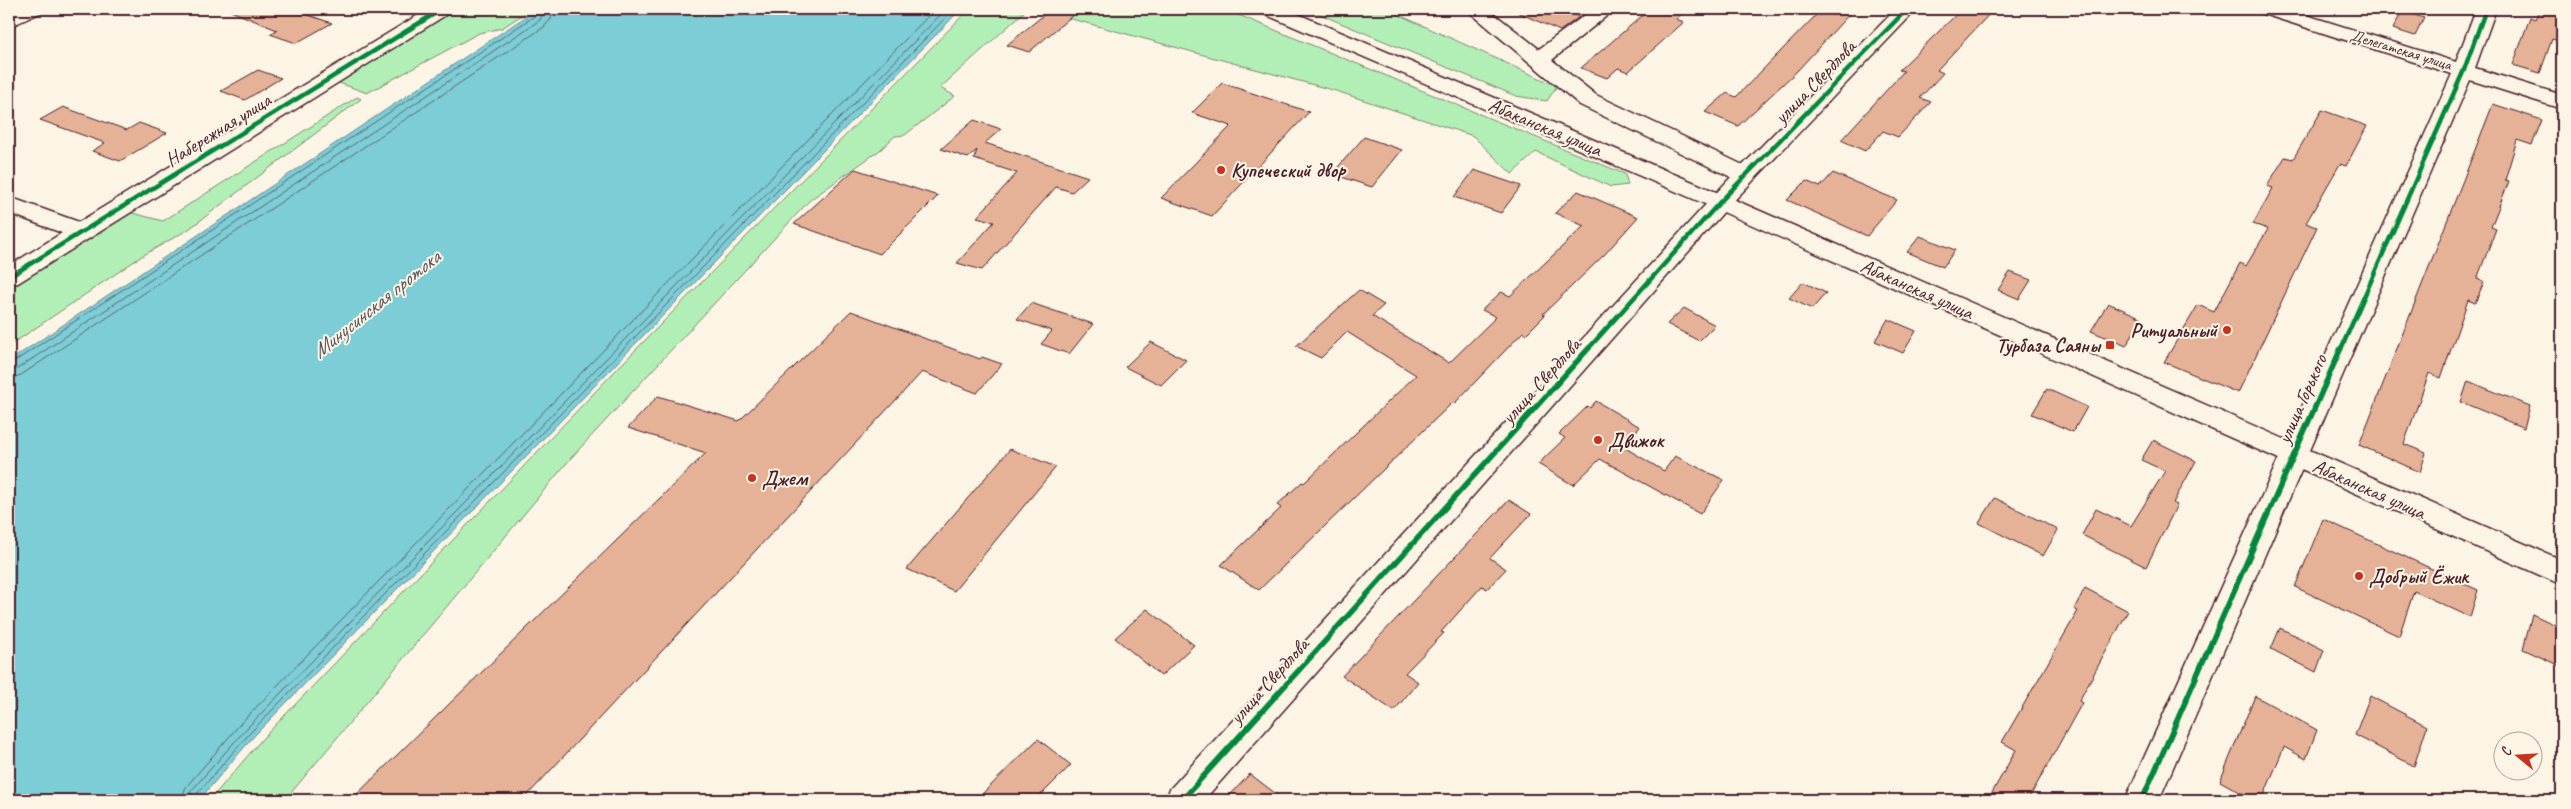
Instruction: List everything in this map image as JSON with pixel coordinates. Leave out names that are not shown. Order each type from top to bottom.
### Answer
[{"type":"street","points":[[9,21],[33,9]]},
{"type":"street","name":"Набережная улица","points":[[9,277],[442,9]]},
{"type":"street","name":"Абаканская улица","points":[[1269,9],[1720,202],[2562,573]]},
{"type":"street","name":"Абаканская улица","points":[[1476,9],[1588,100],[1746,174]]},
{"type":"street","points":[[1538,60],[1605,9]]},
{"type":"street","name":"улица Свердлова","points":[[1182,800],[1720,202],[1907,9]]},
{"type":"street","name":"Делегатская улица","points":[[2267,9],[2562,102]]},
{"type":"street","name":"улица Горького","points":[[2142,800],[2464,70],[2486,9]]},
{"type":"street","points":[[9,204],[82,232]]},
{"type":"green space","points":[[453,9],[531,9],[502,28],[479,33],[367,93],[331,80]]},
{"type":"green space","points":[[969,9],[1012,9],[1024,12],[940,88],[955,96],[905,135],[895,136],[880,150],[810,200],[571,458],[285,800],[210,800],[263,738],[616,370]]},
{"type":"green space","points":[[1035,9],[1224,9],[1625,174],[1628,185],[1611,187],[1536,152],[1512,174],[1473,136],[1336,91]]},
{"type":"green space","points":[[1307,9],[1386,9],[1557,86],[1547,101],[1516,96]]},
{"type":"green space","points":[[357,97],[361,99],[189,229],[142,256],[9,346],[9,284],[125,211],[163,221]]},
{"type":"water","name":"Минусинская протока","points":[[537,9],[961,9],[254,736],[199,800],[9,800],[9,361]]},
{"type":"building","points":[[226,9],[290,9],[332,23],[296,43],[270,34],[277,30]]},
{"type":"building","points":[[1051,9],[1079,10],[1029,52],[1007,45]]},
{"type":"building","points":[[1510,9],[1560,9],[1579,17],[1560,31]]},
{"type":"building","points":[[1650,9],[1688,9],[1676,19],[1684,22],[1628,72],[1618,68],[1607,78],[1581,68]]},
{"type":"building","points":[[1822,9],[1854,9],[1797,71],[1738,126],[1705,112],[1727,93],[1736,97]]},
{"type":"building","points":[[1962,9],[1994,9],[1937,70],[1943,73],[1920,98],[1931,102],[1898,137],[1883,131],[1865,151],[1841,140],[1904,71],[1899,70]]},
{"type":"building","points":[[2540,9],[2562,9],[2562,42],[2552,39],[2540,73],[2513,65],[2530,17],[2535,19]]},
{"type":"building","points":[[2402,11],[2424,18],[2415,36],[2393,29]]},
{"type":"building","points":[[258,70],[281,78],[245,100],[221,91]]},
{"type":"building","points":[[1222,83],[1309,112],[1212,216],[1161,198],[1231,126],[1192,113]]},
{"type":"building","points":[[2493,104],[2542,120],[2532,145],[2517,140],[2505,180],[2509,181],[2491,227],[2496,229],[2477,279],[2484,282],[2475,303],[2468,300],[2441,378],[2429,373],[2404,444],[2426,453],[2420,472],[2359,445]]},
{"type":"building","points":[[63,107],[127,130],[139,123],[167,133],[120,161],[92,151],[105,143],[40,120]]},
{"type":"building","points":[[2322,110],[2367,126],[2346,166],[2340,164],[2306,223],[2317,227],[2238,393],[2164,362],[2198,305],[2214,312],[2240,263],[2246,266],[2268,229],[2253,224],[2273,188],[2267,186],[2285,157],[2293,159]]},
{"type":"building","points":[[974,120],[1001,129],[985,143],[1088,177],[1072,192],[1056,187],[982,270],[957,263],[994,222],[977,217],[1017,173],[974,159],[977,150],[968,158],[941,149]]},
{"type":"building","points":[[1364,137],[1402,150],[1372,187],[1332,174]]},
{"type":"building","points":[[855,169],[938,196],[880,254],[794,224]]},
{"type":"building","points":[[1474,170],[1521,186],[1501,213],[1454,197]]},
{"type":"building","points":[[1833,173],[1897,200],[1867,236],[1787,200],[1806,181],[1820,187]]},
{"type":"building","points":[[1578,191],[1638,217],[1605,254],[1543,314],[1545,315],[1526,334],[1523,332],[1454,404],[1452,403],[1259,590],[1221,565],[1281,508],[1277,505],[1302,482],[1304,483],[1416,375],[1347,332],[1321,358],[1296,346],[1359,290],[1384,305],[1372,316],[1449,363],[1496,317],[1482,310],[1501,292],[1510,296],[1584,226],[1555,213]]},
{"type":"building","points":[[1920,236],[1955,250],[1943,267],[1907,252]]},
{"type":"building","points":[[2010,272],[2031,280],[2019,299],[1998,290]]},
{"type":"building","points":[[1803,282],[1826,293],[1812,309],[1789,298]]},
{"type":"building","points":[[1031,303],[1093,324],[1069,354],[1041,344],[1052,331],[1017,319]]},
{"type":"building","points":[[2108,303],[2142,318],[2126,346],[2091,331]]},
{"type":"building","points":[[1684,308],[1715,325],[1699,341],[1667,324]]},
{"type":"building","points":[[851,311],[980,359],[982,357],[1002,364],[977,393],[922,372],[523,800],[351,800],[706,453],[628,428],[658,396],[739,421]]},
{"type":"building","points":[[1888,319],[1916,331],[1903,353],[1875,341]]},
{"type":"building","points":[[1151,342],[1186,360],[1161,385],[1125,367]]},
{"type":"building","points":[[2468,381],[2530,406],[2524,428],[2461,402]]},
{"type":"building","points":[[2047,389],[2087,407],[2073,432],[2032,414]]},
{"type":"building","points":[[1596,401],[1640,427],[1622,446],[1664,471],[1675,456],[1724,480],[1700,514],[1600,459],[1573,485],[1538,464],[1565,438],[1559,434],[1588,406],[1590,408]]},
{"type":"building","points":[[2153,440],[2196,461],[2173,503],[2177,505],[2146,567],[2082,535],[2096,509],[2131,526],[2165,471],[2141,460]]},
{"type":"building","points":[[1010,449],[1056,467],[954,591],[907,569]]},
{"type":"building","points":[[1995,498],[2058,530],[2043,556],[1979,523]]},
{"type":"building","points":[[1509,500],[1531,514],[1490,558],[1506,569],[1487,589],[1482,586],[1441,632],[1444,633],[1405,673],[1418,682],[1394,711],[1342,676]]},
{"type":"building","name":"Добрый Ёжик","points":[[2323,519],[2478,590],[2470,617],[2414,591],[2399,636],[2295,587]]},
{"type":"building","points":[[2085,588],[2128,611],[2079,701],[2082,703],[2028,800],[1988,800],[2016,750],[2002,742],[2078,611],[2074,609]]},
{"type":"building","points":[[1147,609],[1194,645],[1161,676],[1115,638]]},
{"type":"building","points":[[2532,614],[2562,628],[2562,667],[2523,649]]},
{"type":"building","points":[[2280,628],[2324,650],[2316,672],[2271,649]]},
{"type":"building","points":[[2255,696],[2317,730],[2306,759],[2284,747],[2262,800],[2254,800],[2220,781]]},
{"type":"building","points":[[2370,696],[2427,726],[2414,766],[2355,735]]},
{"type":"building","points":[[1038,739],[1071,765],[1036,800],[976,800]]},
{"type":"building","points":[[1250,774],[1284,800],[1225,800]]},
{"type":"cycle path","points":[[9,277],[442,9]]},
{"type":"cycle path","points":[[1182,800],[1720,202],[1907,9]]},
{"type":"cycle path","points":[[2142,800],[2464,70],[2486,9]]},
{"type":"place","name":"Купеческий двор","points":[[1221,170]]},
{"type":"place","name":"Ритуальный","points":[[2227,330]]},
{"type":"place","name":"Турбаза Саяны","points":[[2110,345]]},
{"type":"place","name":"Движок","points":[[1598,440]]},
{"type":"place","name":"Джем","points":[[752,478]]},
{"type":"place","name":"Добрый Ёжик","points":[[2359,576]]}]
